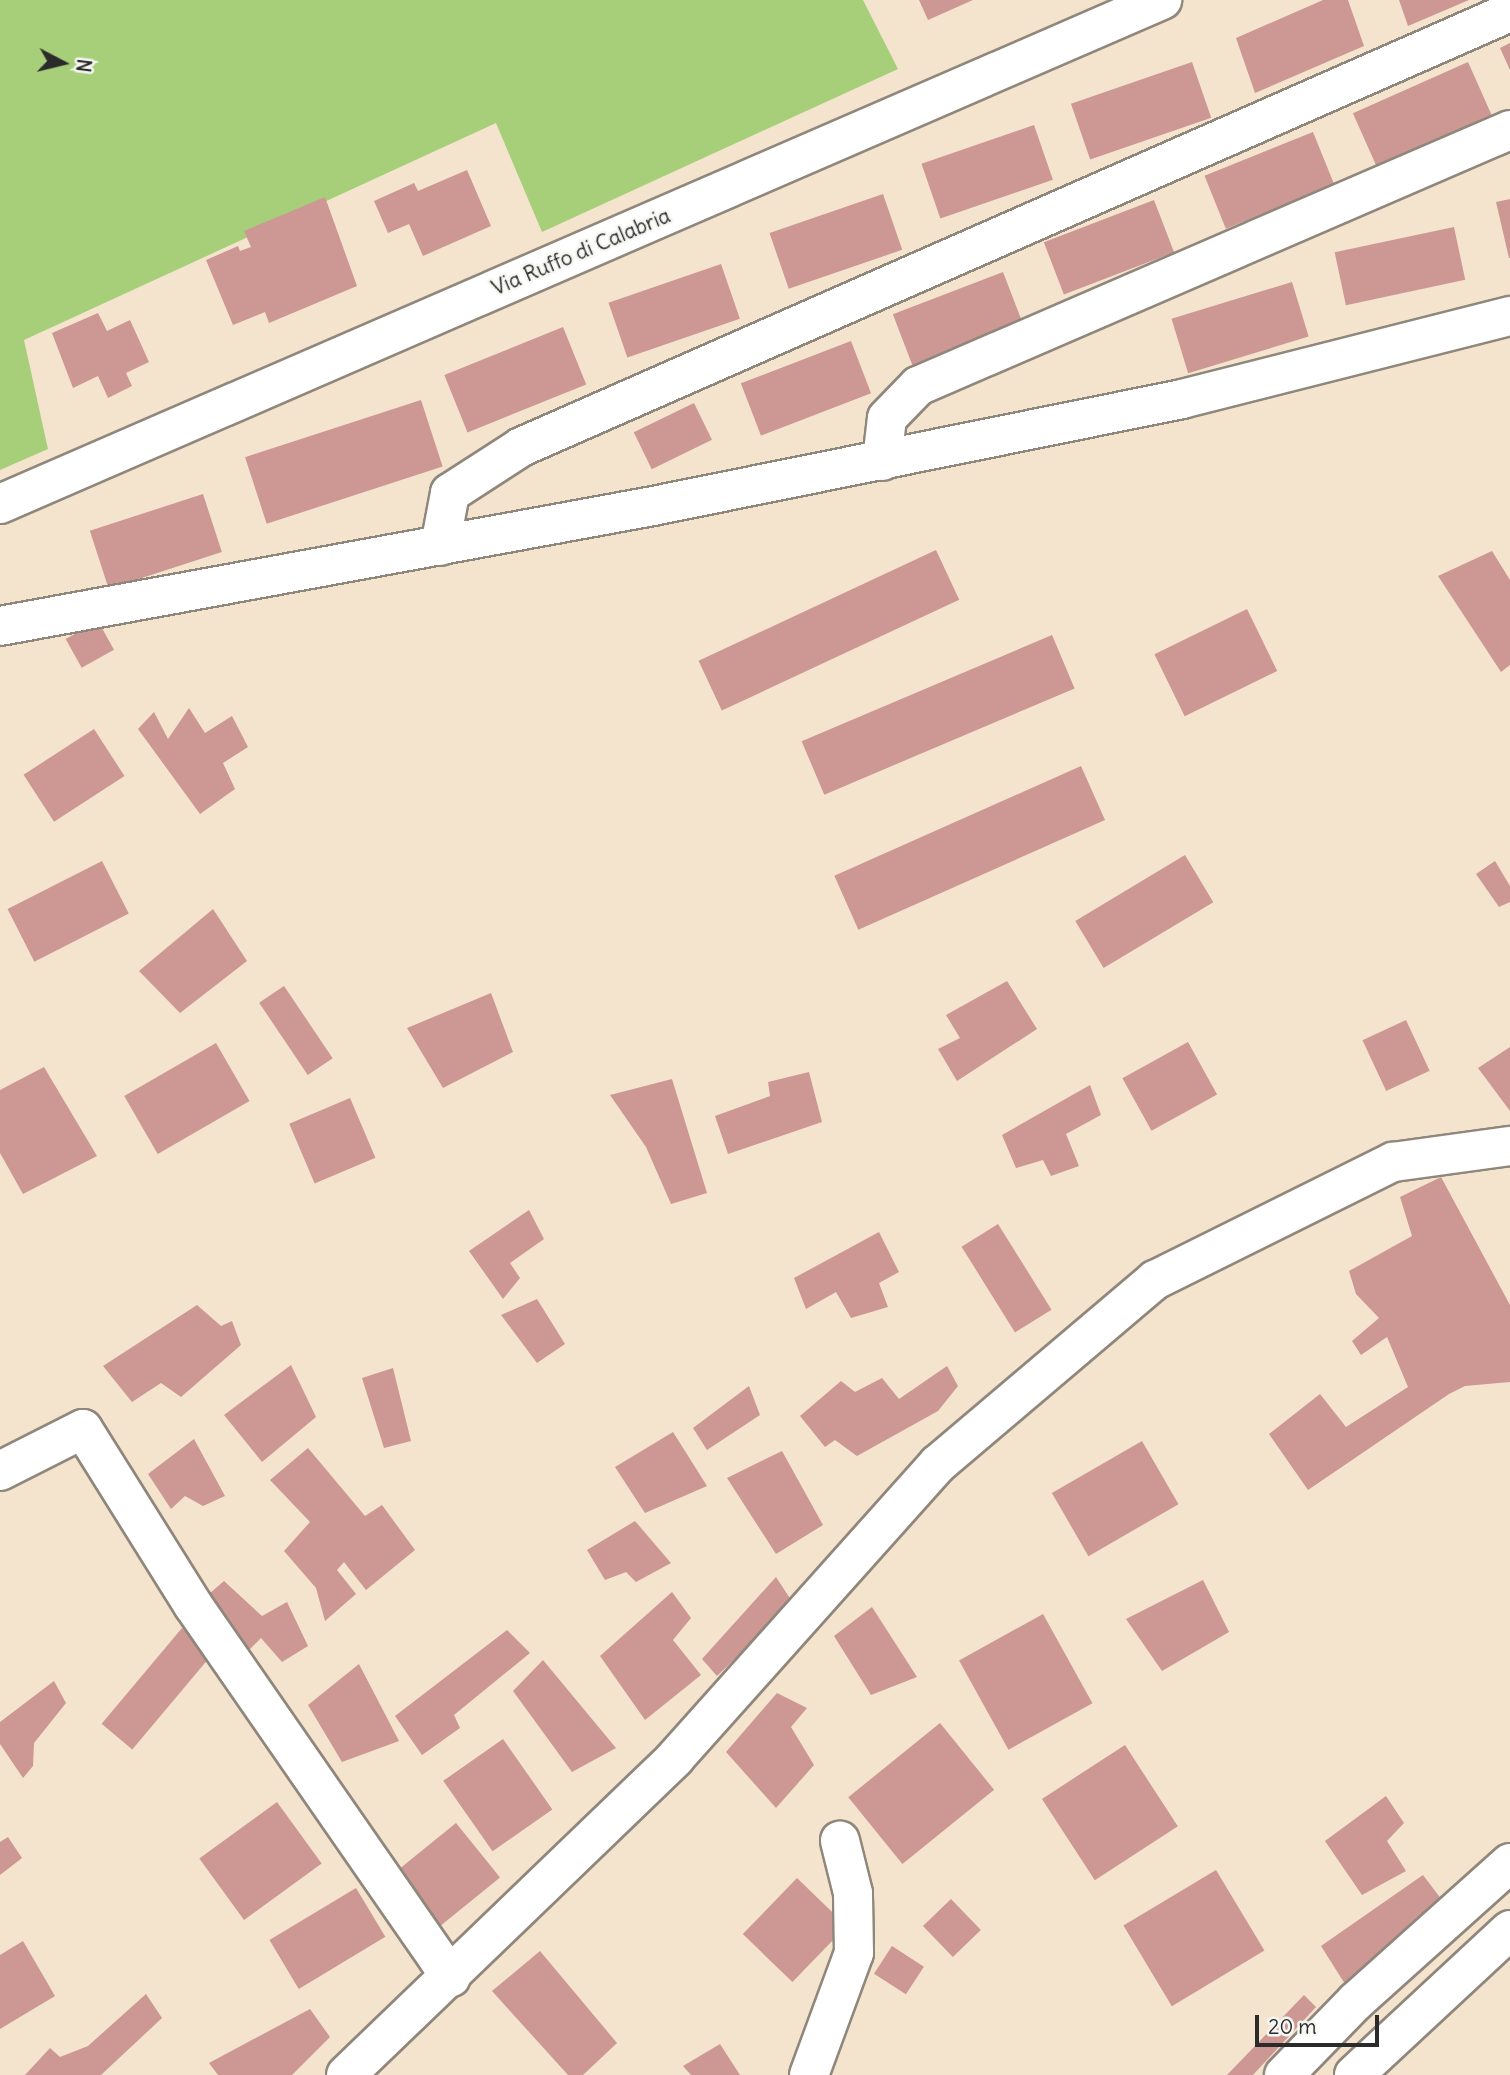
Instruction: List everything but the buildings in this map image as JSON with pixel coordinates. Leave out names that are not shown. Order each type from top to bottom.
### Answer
[{"type":"street","name":"Via Ruffo di Calabria","points":[[0,504],[1162,0]]},
{"type":"street","points":[[440,546],[450,493],[521,447],[1510,12]]},
{"type":"street","points":[[882,461],[887,418],[918,386],[1510,130]]},
{"type":"street","points":[[0,626],[440,546],[882,461],[1182,399],[1510,316]]},
{"type":"street","points":[[346,2075],[451,1977],[674,1758],[937,1464],[1155,1280],[1393,1162],[1510,1146]]},
{"type":"street","points":[[0,1471],[83,1429],[193,1605],[451,1977]]},
{"type":"street","points":[[809,2075],[854,1953],[853,1893],[840,1841]]},
{"type":"street","points":[[1284,2075],[1355,2002],[1510,1863]]},
{"type":"street","points":[[1354,2075],[1510,1930]]},
{"type":"green space","points":[[0,0],[863,0],[898,69],[542,232],[496,123],[24,340],[48,449],[0,470]]}]
